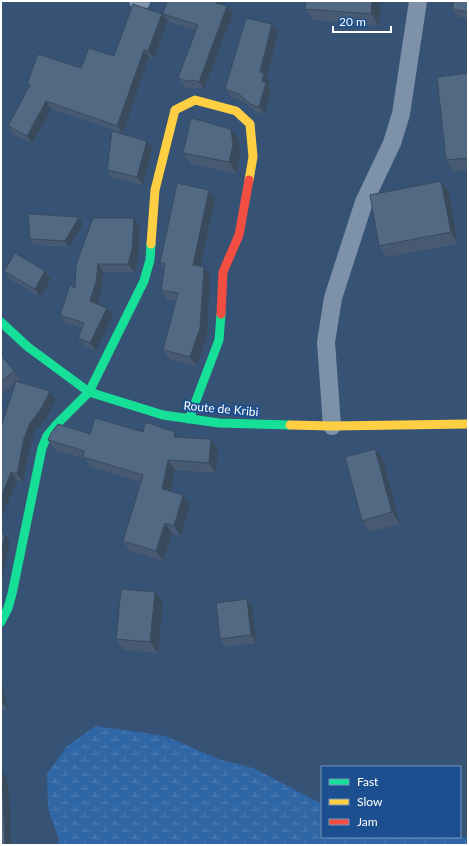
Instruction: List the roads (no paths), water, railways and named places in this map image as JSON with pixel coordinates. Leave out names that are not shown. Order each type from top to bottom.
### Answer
[{"type":"street","points":[[332,426],[326,342],[333,298],[364,202],[392,143],[401,114],[418,1]]},
{"type":"street","points":[[1,622],[11,596],[42,448],[47,436],[88,392],[144,281],[150,260],[155,190],[175,110],[196,100],[236,111],[250,124],[253,157],[239,235],[223,272],[219,340],[189,419]]},
{"type":"street","name":"Route de Kribi","points":[[1,322],[28,347],[88,392],[163,415],[219,423],[332,426],[468,424]]}]
